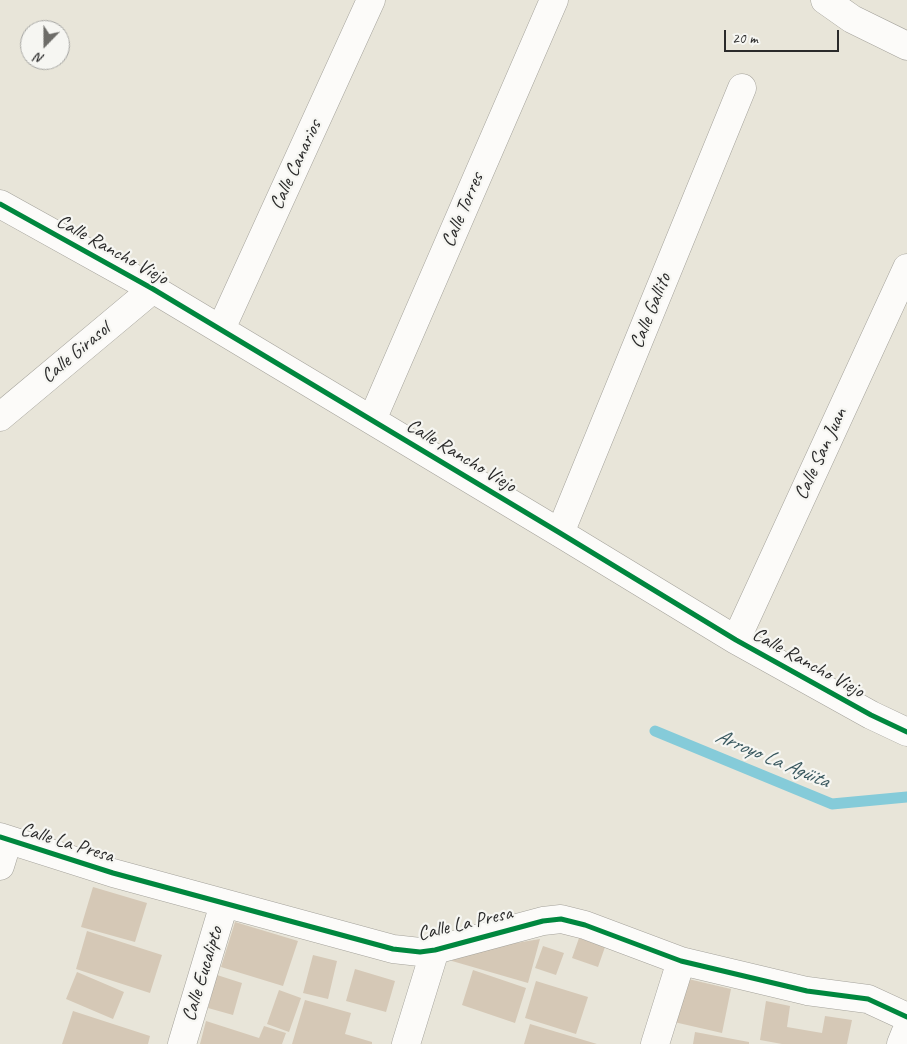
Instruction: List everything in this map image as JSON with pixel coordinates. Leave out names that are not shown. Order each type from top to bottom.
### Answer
[{"type":"street","name":"Calle Canarios","points":[[221,329],[371,0]]},
{"type":"street","name":"Calle Torres","points":[[372,420],[554,0]]},
{"type":"street","points":[[825,0],[852,18],[907,46]]},
{"type":"street","name":"Calle Gallito","points":[[560,533],[742,88]]},
{"type":"street","name":"Calle Rancho Viejo","points":[[0,204],[221,329],[736,640],[871,715],[907,732]]},
{"type":"street","name":"Calle San Juan","points":[[736,640],[907,268]]},
{"type":"street","name":"Calle Girasol","points":[[0,417],[153,289]]},
{"type":"street","points":[[0,866],[4,839]]},
{"type":"street","name":"Calle La Presa","points":[[4,839],[112,873],[393,949],[420,952],[435,950],[543,921],[561,919],[586,925],[681,961],[807,990],[868,999],[907,1017]]},
{"type":"street","name":"Calle Eucalipto","points":[[182,1044],[224,904]]},
{"type":"street","points":[[406,1044],[435,950]]},
{"type":"street","points":[[655,1044],[681,961]]},
{"type":"street","points":[[901,1044],[907,1029]]},
{"type":"building","points":[[93,887],[147,903],[135,942],[81,927]]},
{"type":"building","points":[[235,922],[298,941],[283,986],[221,967]]},
{"type":"building","points":[[87,931],[162,955],[150,993],[76,969]]},
{"type":"building","points":[[579,938],[605,947],[598,967],[572,958]]},
{"type":"building","points":[[540,939],[528,983],[452,961],[456,953]]},
{"type":"building","points":[[543,946],[564,953],[556,975],[535,968]]},
{"type":"building","points":[[313,955],[337,961],[328,999],[303,993]]},
{"type":"building","points":[[355,969],[395,981],[386,1012],[346,1001]]},
{"type":"building","points":[[473,970],[526,988],[515,1023],[462,1005]]},
{"type":"building","points":[[77,972],[124,992],[113,1019],[66,999]]},
{"type":"building","points":[[217,975],[242,983],[233,1015],[208,1008]]},
{"type":"building","points":[[684,978],[731,989],[722,1033],[674,1022]]},
{"type":"building","points":[[536,981],[588,997],[576,1034],[525,1018]]},
{"type":"building","points":[[279,990],[301,998],[289,1032],[267,1024]]},
{"type":"building","points":[[305,1000],[351,1013],[345,1034],[372,1042],[372,1044],[292,1044]]},
{"type":"building","points":[[766,1001],[790,1006],[787,1027],[822,1033],[825,1016],[852,1020],[847,1044],[782,1044],[760,1040]]},
{"type":"building","points":[[73,1011],[150,1036],[148,1044],[62,1044]]},
{"type":"building","points":[[206,1021],[259,1038],[264,1026],[286,1033],[282,1044],[200,1044]]},
{"type":"building","points":[[530,1024],[597,1044],[524,1044]]},
{"type":"building","points":[[695,1032],[749,1042],[749,1044],[693,1044]]},
{"type":"waterway","name":"Arroyo La Agüita","points":[[655,731],[832,804],[907,797]]},
{"type":"cycle path","points":[[0,204],[153,289],[736,640],[871,715],[907,732]]},
{"type":"cycle path","points":[[0,837],[113,873],[393,949],[420,952],[435,950],[543,921],[561,919],[585,925],[681,961],[807,991],[868,999],[907,1017]]}]
